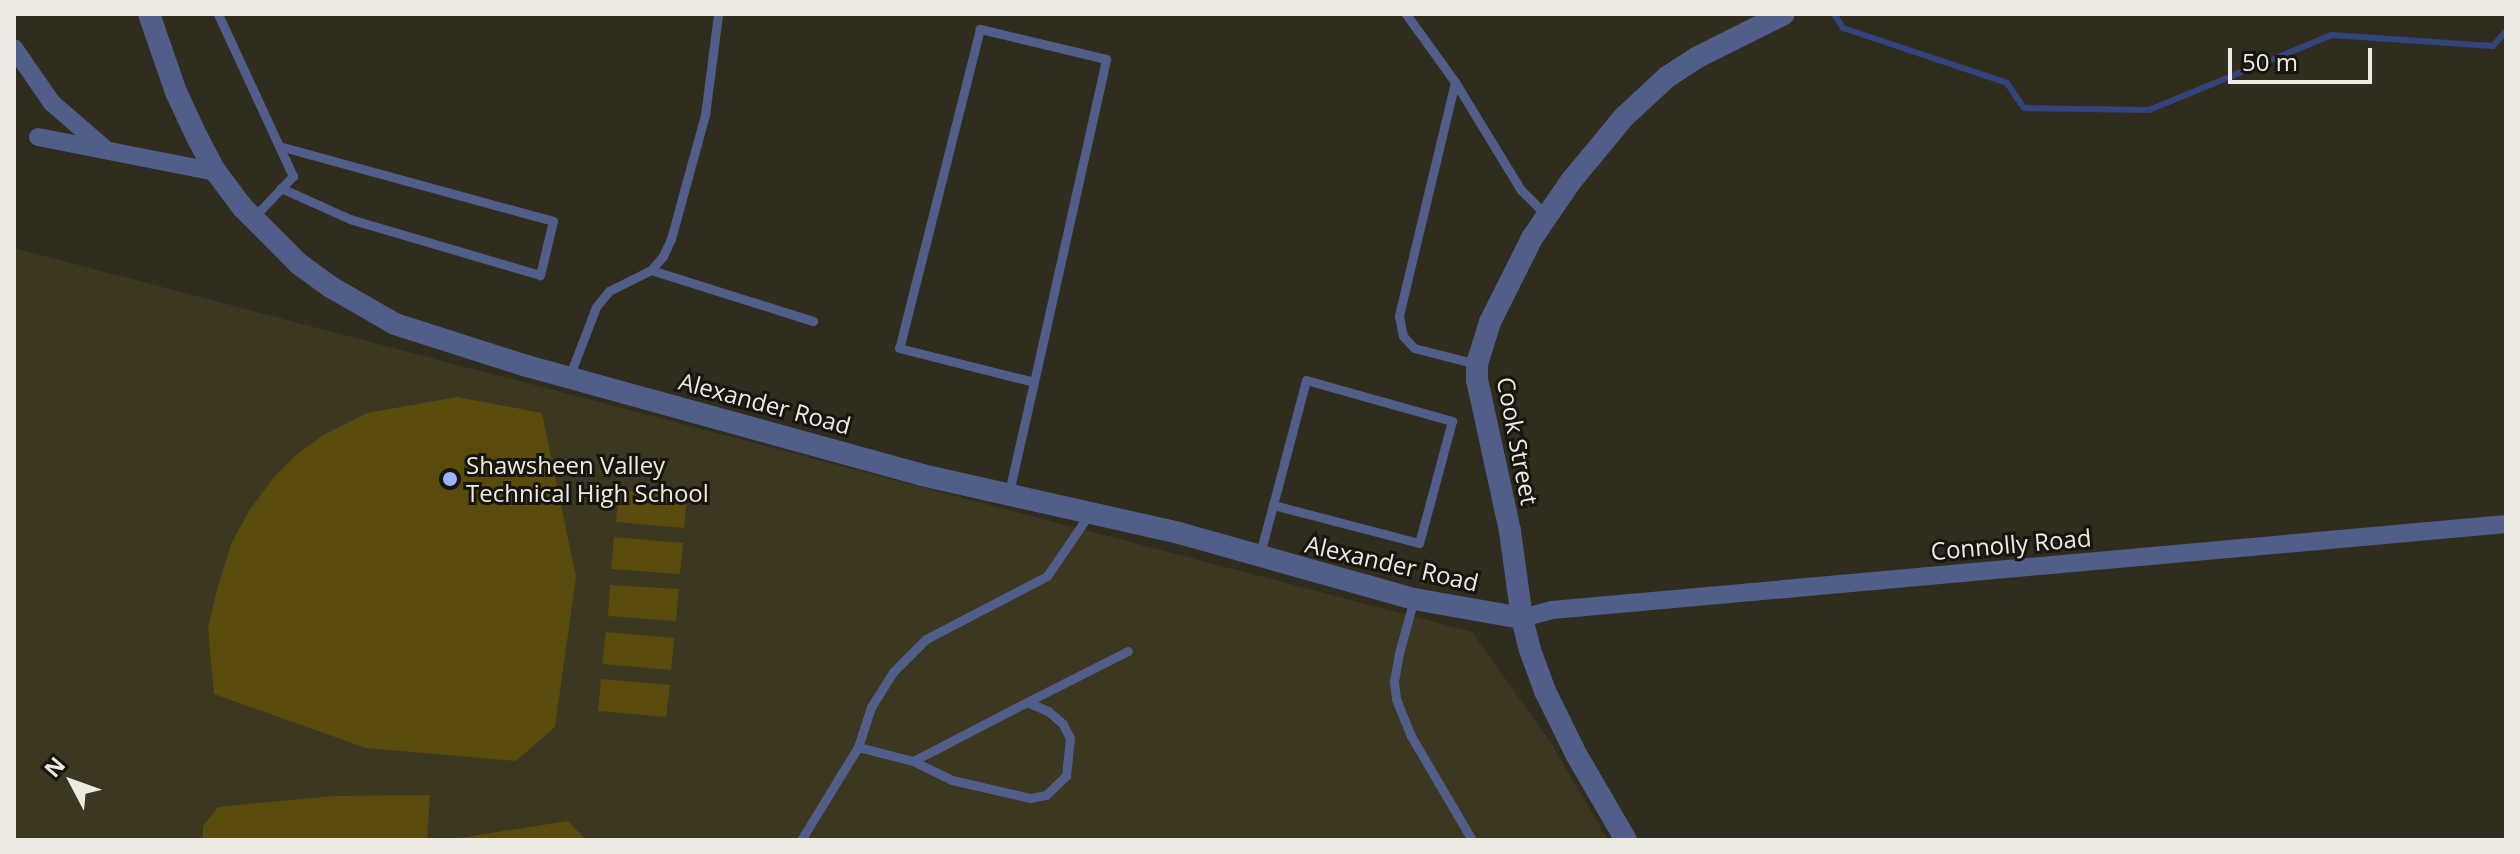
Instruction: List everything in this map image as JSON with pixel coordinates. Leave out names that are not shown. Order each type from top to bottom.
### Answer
[{"type":"street","name":"Alexander Road","points":[[149,14],[176,92],[216,172],[253,218],[299,264],[329,286],[395,324],[569,377],[922,475],[1090,512],[1414,599],[1522,618]]},
{"type":"street","name":"Cook Street","points":[[1626,840],[1545,691],[1522,618],[1510,531],[1477,380],[1477,364],[1496,308],[1547,216],[1591,156],[1644,96],[1696,58],[1784,14]]},
{"type":"street","points":[[14,48],[52,103],[106,150]]},
{"type":"street","points":[[38,137],[216,172]]},
{"type":"street","name":"Connolly Road","points":[[1522,618],[1552,610],[2506,524]]},
{"type":"lane","points":[[218,14],[293,176],[253,218]]},
{"type":"lane","points":[[1406,14],[1455,82],[1521,190],[1547,216]]},
{"type":"lane","points":[[569,377],[596,307],[609,291],[651,270],[663,256],[671,239],[705,115],[718,15]]},
{"type":"lane","points":[[1009,492],[1034,382],[1106,59],[980,29],[899,348],[1034,382]]},
{"type":"lane","points":[[1455,82],[1399,316],[1403,336],[1414,348],[1477,364]]},
{"type":"lane","points":[[279,146],[553,221],[540,275],[350,219],[281,188]]},
{"type":"lane","points":[[651,270],[813,321]]},
{"type":"lane","points":[[1259,557],[1306,380],[1452,421],[1419,543],[1273,505]]},
{"type":"lane","points":[[801,840],[858,747],[871,707],[893,672],[926,639],[1047,576],[1090,512]]},
{"type":"lane","points":[[1414,599],[1399,653],[1394,682],[1396,699],[1411,736],[1472,840]]},
{"type":"lane","points":[[913,761],[1128,651]]},
{"type":"lane","points":[[858,747],[913,761],[952,780],[1030,798],[1046,795],[1066,776],[1070,738],[1063,724],[1048,711],[1027,702]]},
{"type":"shaded area","name":"Shawsheen Valley Technical High School","points":[[14,248],[1472,632],[1551,743],[1608,840],[14,840]]},
{"type":"shaded area","points":[[457,397],[542,413],[576,577],[555,727],[516,761],[366,748],[214,694],[208,628],[217,590],[231,544],[249,511],[273,478],[296,455],[325,434],[367,413]]},
{"type":"shaded area","points":[[619,490],[687,496],[684,528],[616,522]]},
{"type":"shaded area","points":[[614,537],[683,543],[680,574],[611,569]]},
{"type":"shaded area","points":[[610,585],[679,589],[676,621],[608,616]]},
{"type":"shaded area","points":[[606,632],[674,638],[671,670],[602,664]]},
{"type":"shaded area","points":[[601,679],[670,685],[666,717],[598,711]]},
{"type":"shaded area","points":[[430,795],[427,840],[203,840],[203,826],[218,807],[333,796]]},
{"type":"shaded area","points":[[568,821],[586,840],[447,840]]},
{"type":"waterway","points":[[1834,14],[1843,28],[2007,83],[2024,108],[2149,110],[2332,35],[2493,46],[2506,31]]},
{"type":"place","name":"Shawsheen Valley Technical High School","points":[[450,479]]}]
